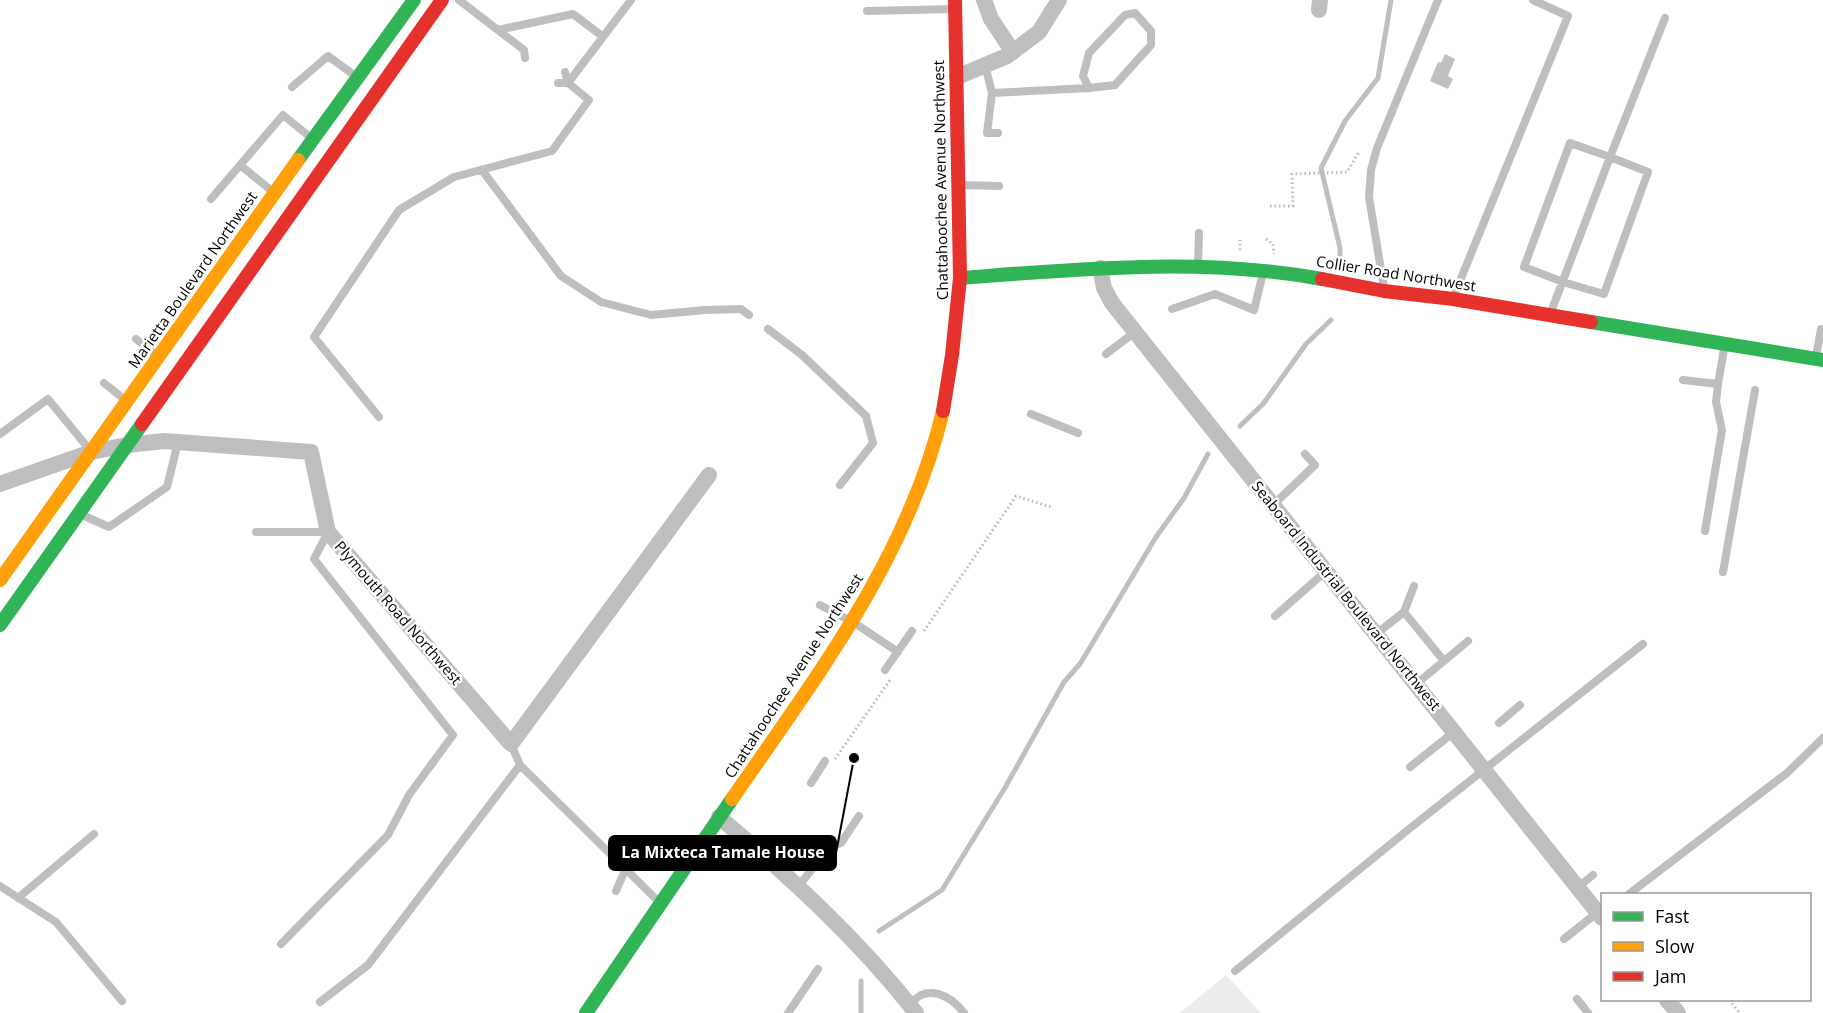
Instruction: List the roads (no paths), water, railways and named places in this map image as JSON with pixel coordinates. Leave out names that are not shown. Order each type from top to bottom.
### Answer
[{"type":"street","name":"Marietta Boulevard Northwest","points":[[0,580],[414,0]]},
{"type":"street","points":[[0,624],[441,0]]},
{"type":"street","points":[[984,0],[991,19],[1013,52]]},
{"type":"street","points":[[957,76],[1013,52],[1039,32],[1059,0]]},
{"type":"street","name":"Chattahoochee Avenue Northwest","points":[[586,1013],[852,622],[870,593],[906,522],[933,447],[952,366],[960,279],[955,4]]},
{"type":"street","name":"Collier Road Northwest","points":[[960,279],[1100,268],[1172,266],[1309,277],[1384,291],[1453,298],[1819,360]]},
{"type":"street","name":"Seaboard Industrial Boulevard Northwest","points":[[1100,268],[1104,288],[1112,303],[1601,915]]},
{"type":"street","name":"Plymouth Road Northwest","points":[[0,484],[91,452],[164,441],[311,452],[328,532],[511,744]]},
{"type":"street","points":[[511,744],[709,475]]},
{"type":"street","points":[[719,818],[798,887],[861,950],[910,1009]]},
{"type":"street","points":[[1669,1001],[1678,1013]]},
{"type":"lane","points":[[459,0],[527,52]]},
{"type":"lane","points":[[568,83],[631,0]]},
{"type":"lane","points":[[1384,291],[1369,197],[1371,170],[1377,148],[1438,0]]},
{"type":"lane","points":[[1453,298],[1568,16],[1533,0]]},
{"type":"lane","points":[[867,11],[955,4]]},
{"type":"lane","points":[[498,30],[573,14],[602,36]]},
{"type":"lane","points":[[992,93],[1089,88],[1115,84],[1151,45],[1151,31],[1135,14],[1125,15],[1089,53],[1083,76],[1089,88]]},
{"type":"lane","points":[[1550,315],[1665,18]]},
{"type":"lane","points":[[292,87],[327,56],[357,77]]},
{"type":"lane","points":[[985,65],[992,93],[987,133],[998,133]]},
{"type":"lane","points":[[566,72],[568,83]]},
{"type":"lane","points":[[380,417],[314,337],[399,210],[454,177],[552,151],[589,100],[568,83],[558,83]]},
{"type":"lane","points":[[211,199],[283,115],[313,139]]},
{"type":"lane","points":[[1570,143],[1610,157],[1648,172],[1604,294],[1524,267],[1570,143]]},
{"type":"lane","points":[[240,165],[275,193]]},
{"type":"lane","points":[[482,170],[561,276],[601,302],[651,315],[741,309],[749,315]]},
{"type":"lane","points":[[959,185],[999,186]]},
{"type":"lane","points":[[1198,268],[1199,232]]},
{"type":"lane","points":[[1172,309],[1215,294],[1254,310],[1263,273]]},
{"type":"lane","points":[[768,329],[802,355],[866,416],[873,443],[840,485]]},
{"type":"lane","points":[[1819,360],[1821,329],[1823,329]]},
{"type":"lane","points":[[1106,354],[1135,332]]},
{"type":"lane","points":[[136,339],[158,357]]},
{"type":"lane","points":[[1705,531],[1722,430],[1716,402],[1725,344]]},
{"type":"lane","points":[[1683,380],[1718,384]]},
{"type":"lane","points":[[104,383],[127,402]]},
{"type":"lane","points":[[1723,572],[1755,390]]},
{"type":"lane","points":[[0,434],[48,399],[91,452]]},
{"type":"lane","points":[[1031,414],[1078,433]]},
{"type":"lane","points":[[79,513],[109,527],[167,487],[178,442]]},
{"type":"lane","points":[[1273,506],[1315,465],[1305,454]]},
{"type":"lane","points":[[256,532],[328,532],[314,559],[453,735],[409,795],[388,835],[281,944]]},
{"type":"lane","points":[[1275,616],[1326,571]]},
{"type":"lane","points":[[1376,634],[1404,612],[1414,586]]},
{"type":"lane","points":[[820,605],[852,622],[898,652]]},
{"type":"lane","points":[[1404,612],[1444,661]]},
{"type":"lane","points":[[885,670],[912,631]]},
{"type":"lane","points":[[1416,684],[1468,641]]},
{"type":"lane","points":[[1235,971],[1409,829],[1643,644]]},
{"type":"lane","points":[[1499,723],[1520,705]]},
{"type":"lane","points":[[1410,767],[1454,732]]},
{"type":"lane","points":[[1630,893],[1788,773],[1823,738]]},
{"type":"lane","points":[[511,744],[520,765],[660,904]]},
{"type":"lane","points":[[811,783],[825,761]]},
{"type":"lane","points":[[320,1002],[368,965],[520,765]]},
{"type":"lane","points":[[798,887],[829,847],[841,843],[859,816]]},
{"type":"lane","points":[[18,898],[94,834]]},
{"type":"lane","points":[[616,891],[626,868]]},
{"type":"lane","points":[[1578,887],[1593,875]]},
{"type":"lane","points":[[0,886],[56,922],[122,1001]]},
{"type":"lane","points":[[1564,939],[1601,915]]},
{"type":"lane","points":[[788,1013],[818,969]]},
{"type":"lane","points":[[910,1009],[922,995],[939,995],[956,1002],[964,1013]]},
{"type":"lane","points":[[1577,999],[1587,1013]]},
{"type":"waterway","points":[[1340,263],[1340,248],[1321,168],[1345,121],[1378,78],[1391,0]]},
{"type":"waterway","points":[[1240,426],[1263,404],[1306,344],[1331,320]]},
{"type":"waterway","points":[[879,931],[942,890],[1006,786],[1064,682],[1080,664],[1156,537],[1184,498],[1208,454]]},
{"type":"waterway","points":[[861,981],[861,1013]]},
{"type":"place","name":"La Mixteca Tamale House","points":[[854,758]]}]
